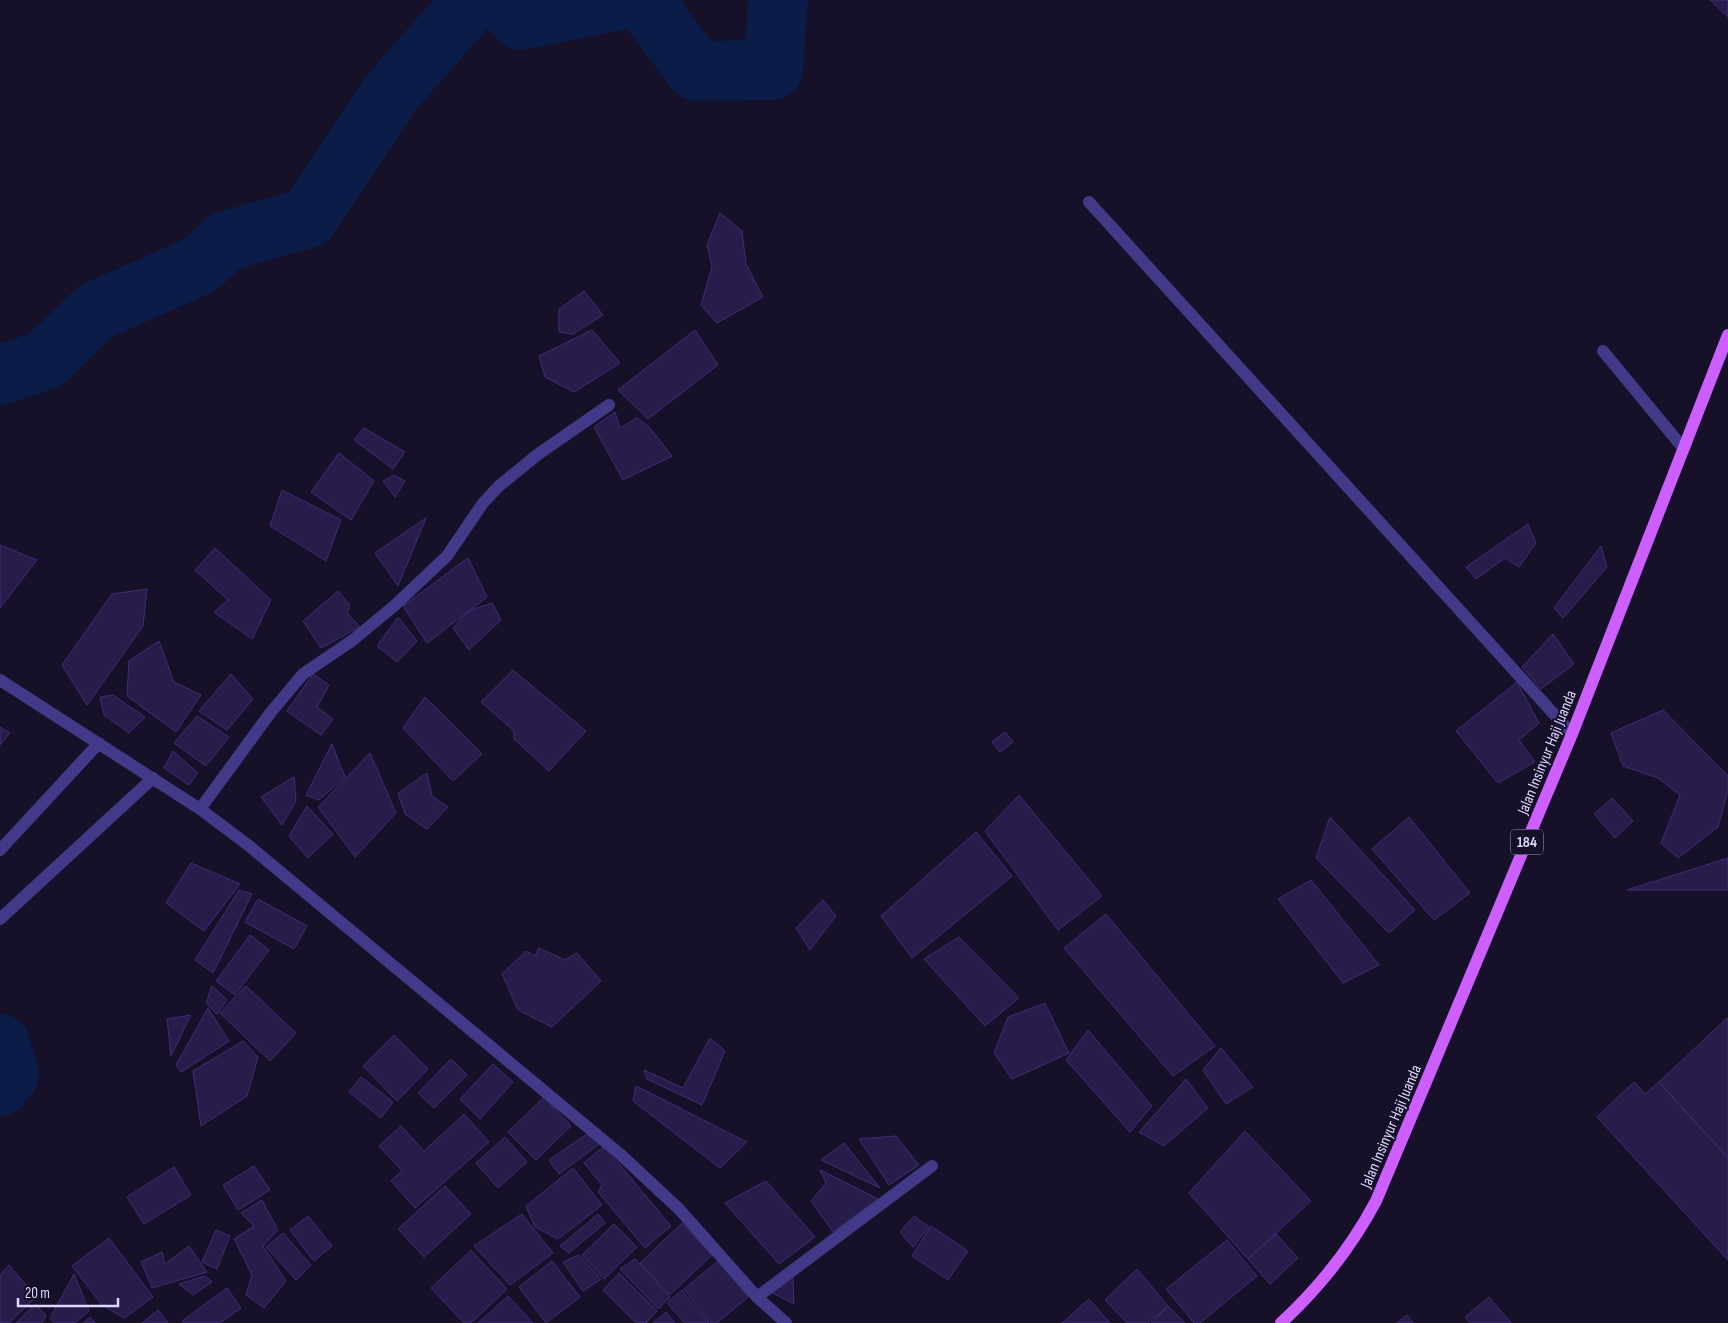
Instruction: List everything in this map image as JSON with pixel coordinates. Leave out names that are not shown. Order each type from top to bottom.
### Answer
[{"type":"main road","name":"Jalan Insinyur Haji Juanda","points":[[1281,1323],[1308,1298],[1334,1268],[1376,1201],[1572,734],[1728,335]]},
{"type":"street","points":[[1089,202],[1572,734]]},
{"type":"street","points":[[1603,351],[1684,449]]},
{"type":"street","points":[[200,809],[271,712],[303,674],[353,640],[394,606],[440,563],[458,542],[483,503],[499,486],[537,455],[608,405]]},
{"type":"street","points":[[0,680],[200,809],[248,845],[620,1154],[679,1209],[757,1297],[786,1323]]},
{"type":"street","points":[[0,850],[99,743]]},
{"type":"street","points":[[0,919],[153,778]]},
{"type":"street","points":[[757,1297],[932,1166]]},
{"type":"building","points":[[1710,0],[1728,0],[1728,17]]},
{"type":"building","points":[[720,213],[742,231],[746,264],[763,297],[717,323],[701,305],[712,267],[707,245]]},
{"type":"building","points":[[584,291],[603,315],[573,334],[559,332],[559,309]]},
{"type":"building","points":[[592,330],[620,363],[574,392],[545,377],[539,356]]},
{"type":"building","points":[[695,330],[718,365],[648,419],[618,390]]},
{"type":"building","points":[[615,412],[620,428],[637,418],[649,427],[672,456],[623,480],[594,427]]},
{"type":"building","points":[[364,428],[405,452],[393,469],[354,440]]},
{"type":"building","points":[[339,453],[374,481],[351,520],[311,492]]},
{"type":"building","points":[[394,475],[405,481],[395,497],[383,481]]},
{"type":"building","points":[[282,490],[341,520],[326,561],[270,526]]},
{"type":"building","points":[[426,518],[398,586],[375,553]]},
{"type":"building","points":[[1528,524],[1536,543],[1519,567],[1505,558],[1476,579],[1466,567]]},
{"type":"building","points":[[0,545],[37,560],[0,608]]},
{"type":"building","points":[[1601,546],[1607,567],[1563,618],[1554,608]]},
{"type":"building","points":[[215,548],[271,600],[252,639],[214,612],[228,600],[195,570]]},
{"type":"building","points":[[468,558],[487,597],[427,643],[403,606]]},
{"type":"building","points":[[147,589],[143,626],[87,705],[62,665],[112,594]]},
{"type":"building","points":[[338,591],[350,605],[347,613],[360,627],[321,648],[303,621]]},
{"type":"building","points":[[492,603],[501,620],[469,650],[453,628],[468,611]]},
{"type":"building","points":[[398,617],[417,641],[397,662],[377,646]]},
{"type":"building","points":[[1553,634],[1574,664],[1541,689],[1522,667]]},
{"type":"building","points":[[159,641],[174,682],[201,695],[176,732],[127,696],[129,661]]},
{"type":"building","points":[[513,670],[586,731],[549,771],[514,739],[514,731],[481,702]]},
{"type":"building","points":[[231,674],[253,699],[227,730],[199,711]]},
{"type":"building","points":[[313,674],[329,685],[317,707],[333,719],[321,735],[287,711]]},
{"type":"building","points":[[1517,682],[1539,723],[1519,740],[1535,762],[1498,783],[1456,731]]},
{"type":"building","points":[[113,695],[145,717],[129,733],[104,715],[100,697]]},
{"type":"building","points":[[425,697],[482,754],[453,781],[403,728]]},
{"type":"building","points":[[1663,710],[1728,776],[1728,790],[1718,827],[1678,858],[1661,843],[1680,795],[1658,778],[1623,766],[1611,733]]},
{"type":"building","points":[[197,716],[229,737],[206,766],[174,743]]},
{"type":"building","points":[[0,727],[10,733],[0,745]]},
{"type":"building","points":[[1005,732],[1013,742],[1000,752],[992,742]]},
{"type":"building","points":[[332,744],[345,777],[319,800],[306,795]]},
{"type":"building","points":[[173,751],[198,773],[189,785],[164,768]]},
{"type":"building","points":[[370,753],[396,813],[355,857],[318,807]]},
{"type":"building","points":[[427,773],[432,796],[448,807],[427,829],[405,814],[398,793]]},
{"type":"building","points":[[294,777],[296,801],[282,825],[261,797]]},
{"type":"building","points":[[1019,795],[1102,896],[1058,930],[985,831]]},
{"type":"building","points":[[1612,798],[1633,821],[1615,838],[1594,814]]},
{"type":"building","points":[[307,806],[333,834],[308,858],[289,836]]},
{"type":"building","points":[[1330,817],[1415,910],[1389,933],[1316,858]]},
{"type":"building","points":[[1409,817],[1470,893],[1434,920],[1372,849]]},
{"type":"building","points":[[976,832],[1012,876],[912,958],[881,916]]},
{"type":"building","points":[[1728,858],[1728,890],[1627,890]]},
{"type":"building","points":[[191,863],[240,884],[204,931],[166,903]]},
{"type":"building","points":[[1311,880],[1379,965],[1343,983],[1278,899]]},
{"type":"building","points":[[239,890],[252,894],[213,973],[195,960]]},
{"type":"building","points":[[258,899],[307,926],[294,949],[245,922]]},
{"type":"building","points":[[823,900],[836,916],[810,950],[796,928]]},
{"type":"building","points":[[1106,914],[1215,1046],[1173,1076],[1064,948]]},
{"type":"building","points":[[250,935],[269,950],[235,995],[216,981]]},
{"type":"building","points":[[959,937],[1019,998],[985,1026],[924,959]]},
{"type":"building","points":[[539,948],[565,960],[577,953],[601,981],[552,1027],[518,1010],[502,974],[526,951],[535,956]]},
{"type":"building","points":[[212,986],[227,1000],[217,1014],[206,1003]]},
{"type":"building","points":[[246,986],[296,1033],[270,1061],[220,1013]]},
{"type":"building","points":[[1045,1003],[1069,1053],[1012,1079],[994,1053],[1008,1017]]},
{"type":"building","points":[[208,1008],[229,1041],[181,1072],[176,1065]]},
{"type":"building","points":[[191,1015],[171,1056],[167,1019]]},
{"type":"building","points":[[1728,1019],[1728,1158],[1659,1082]]},
{"type":"building","points":[[1088,1030],[1152,1106],[1130,1132],[1066,1060]]},
{"type":"building","points":[[394,1035],[428,1069],[397,1101],[363,1066]]},
{"type":"building","points":[[710,1038],[725,1051],[702,1105],[647,1079],[644,1070],[683,1088]]},
{"type":"building","points":[[243,1041],[258,1057],[247,1096],[201,1126],[193,1071]]},
{"type":"building","points":[[1221,1048],[1253,1087],[1226,1104],[1203,1070]]},
{"type":"building","points":[[451,1059],[467,1075],[434,1108],[418,1093]]},
{"type":"building","points":[[493,1064],[513,1082],[480,1119],[460,1099]]},
{"type":"building","points":[[361,1077],[393,1102],[381,1118],[349,1092]]},
{"type":"building","points":[[1186,1079],[1208,1108],[1164,1146],[1139,1132]]},
{"type":"building","points":[[1634,1082],[1645,1094],[1659,1082],[1728,1158],[1728,1260],[1597,1117]]},
{"type":"building","points":[[636,1086],[747,1142],[720,1168],[633,1101]]},
{"type":"building","points":[[544,1097],[571,1126],[536,1160],[508,1132]]},
{"type":"building","points":[[464,1114],[489,1142],[415,1208],[391,1181],[402,1171],[379,1146],[401,1126],[424,1151]]},
{"type":"building","points":[[1245,1131],[1311,1201],[1248,1259],[1189,1193]]},
{"type":"building","points":[[587,1134],[599,1144],[559,1174],[549,1160]]},
{"type":"building","points":[[896,1136],[919,1165],[889,1185],[859,1139]]},
{"type":"building","points":[[505,1137],[527,1162],[498,1188],[476,1163]]},
{"type":"building","points":[[844,1143],[880,1188],[821,1160]]},
{"type":"building","points":[[604,1146],[671,1226],[645,1248],[598,1192],[602,1185],[584,1163]]},
{"type":"building","points":[[254,1166],[270,1190],[238,1210],[223,1185]]},
{"type":"building","points":[[174,1167],[191,1195],[144,1224],[127,1197]]},
{"type":"building","points":[[573,1168],[602,1205],[558,1239],[535,1227],[526,1206]]},
{"type":"building","points":[[820,1170],[878,1199],[833,1232],[811,1201],[826,1183]]},
{"type":"building","points":[[766,1181],[815,1237],[779,1264],[725,1203]]},
{"type":"building","points":[[445,1186],[471,1214],[424,1257],[398,1229]]},
{"type":"building","points":[[262,1200],[278,1230],[263,1246],[286,1281],[264,1308],[246,1295],[252,1275],[234,1239],[254,1226],[241,1213]]},
{"type":"building","points":[[522,1214],[553,1253],[510,1285],[474,1246]]},
{"type":"building","points":[[598,1214],[605,1223],[569,1253],[560,1246]]},
{"type":"building","points":[[308,1216],[332,1246],[314,1261],[290,1230]]},
{"type":"building","points":[[914,1216],[929,1227],[913,1247],[900,1232]]},
{"type":"building","points":[[682,1223],[712,1255],[670,1295],[640,1263]]},
{"type":"building","points":[[614,1224],[637,1247],[604,1279],[582,1255]]},
{"type":"building","points":[[931,1226],[968,1251],[948,1280],[912,1256]]},
{"type":"building","points":[[216,1230],[230,1236],[217,1269],[202,1262]]},
{"type":"building","points":[[283,1233],[311,1265],[296,1280],[266,1247]]},
{"type":"building","points":[[1276,1234],[1298,1258],[1270,1284],[1248,1259]]},
{"type":"building","points":[[109,1238],[153,1297],[124,1318],[102,1305],[72,1266]]},
{"type":"building","points":[[1227,1240],[1257,1276],[1200,1323],[1194,1323],[1166,1289]]},
{"type":"building","points":[[189,1246],[207,1272],[152,1288],[141,1262],[162,1252],[165,1264]]},
{"type":"building","points":[[471,1250],[507,1289],[471,1323],[464,1323],[431,1288]]},
{"type":"building","points":[[579,1255],[601,1279],[583,1291],[563,1262]]},
{"type":"building","points":[[635,1259],[670,1297],[658,1309],[620,1269]]},
{"type":"building","points":[[552,1261],[580,1297],[546,1323],[519,1287]]},
{"type":"building","points":[[718,1261],[748,1297],[717,1323],[711,1323],[684,1289]]},
{"type":"building","points":[[9,1265],[36,1297],[9,1323],[0,1323],[0,1275]]},
{"type":"building","points":[[1137,1269],[1168,1306],[1148,1323],[1127,1323],[1105,1300]]},
{"type":"building","points":[[619,1273],[657,1311],[646,1323],[636,1323],[603,1290]]},
{"type":"building","points":[[74,1274],[89,1311],[75,1323],[54,1323],[50,1318]]},
{"type":"building","points":[[205,1276],[212,1282],[193,1295],[179,1284]]},
{"type":"building","points":[[793,1277],[794,1304],[771,1292]]},
{"type":"building","points":[[227,1288],[241,1308],[220,1323],[184,1323],[182,1321]]},
{"type":"building","points":[[682,1290],[709,1323],[685,1323],[667,1303]]},
{"type":"building","points":[[508,1296],[533,1323],[478,1323]]},
{"type":"building","points":[[1489,1297],[1511,1323],[1470,1323],[1465,1317]]},
{"type":"building","points":[[1089,1299],[1110,1323],[1062,1323]]},
{"type":"building","points":[[35,1304],[46,1315],[42,1323],[16,1323]]},
{"type":"building","points":[[1168,1306],[1185,1323],[1151,1323]]},
{"type":"building","points":[[158,1310],[168,1323],[142,1323]]},
{"type":"building","points":[[666,1312],[675,1323],[653,1323]]},
{"type":"building","points":[[1407,1315],[1413,1323],[1397,1323]]},
{"type":"building","points":[[90,1317],[95,1323],[83,1323]]},
{"type":"waterway","points":[[0,375],[45,360],[96,311],[200,265],[226,241],[308,218],[390,94],[473,0]]},
{"type":"waterway","points":[[501,0],[520,20],[620,0]]},
{"type":"waterway","points":[[643,0],[696,71],[773,70],[778,0]]},
{"type":"waterway","points":[[0,1044],[9,1074],[0,1086]]}]
